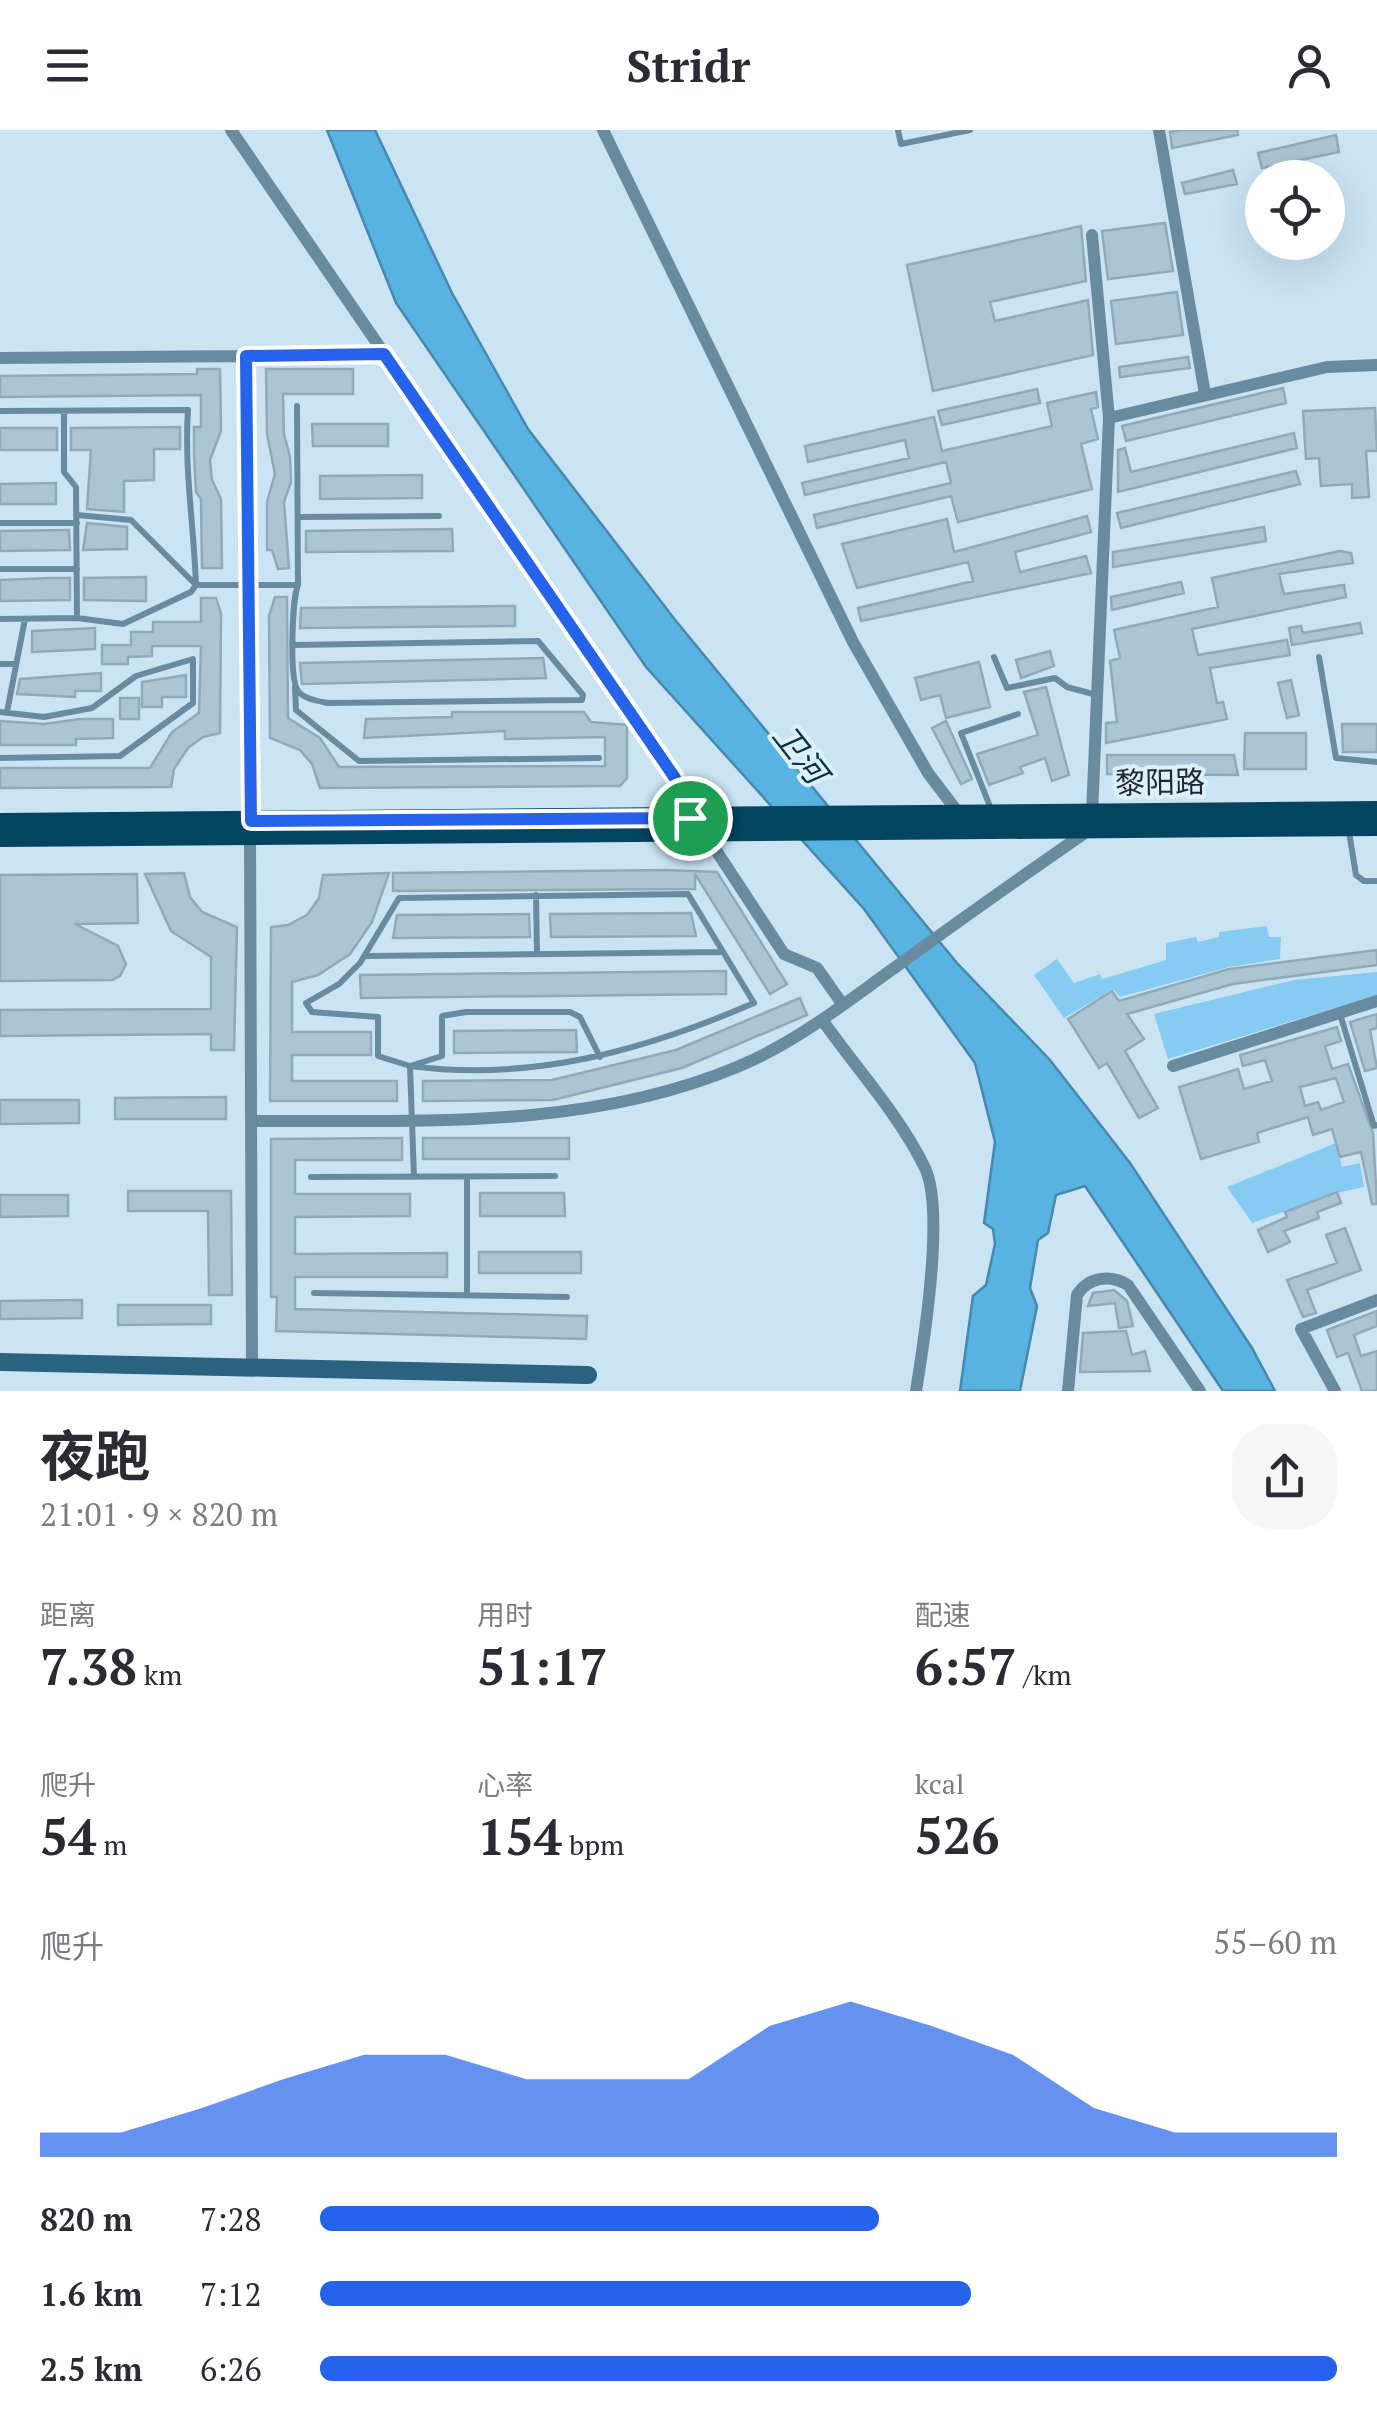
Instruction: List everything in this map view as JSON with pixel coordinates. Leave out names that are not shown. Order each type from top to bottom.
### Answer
[{"type":"main road","name":"黎阳路","points":[[949,820],[992,815],[1092,821],[1377,811]]},
{"type":"main road","name":"黎阳路","points":[[949,820],[1377,826]]},
{"type":"main road","points":[[0,823],[250,828],[949,820]]},
{"type":"main road","points":[[0,838],[250,828]]},
{"type":"street","points":[[231,130],[675,778],[784,954],[808,960],[843,1005]]},
{"type":"street","points":[[603,130],[853,642],[928,772],[949,820]]},
{"type":"street","points":[[1159,130],[1205,394]]},
{"type":"street","points":[[251,1121],[414,1120],[573,1110],[681,1086],[736,1068],[823,1022],[1092,821],[1093,694],[1109,418],[1092,235]]},
{"type":"street","points":[[0,358],[384,354]]},
{"type":"street","points":[[246,356],[252,1366]]},
{"type":"street","points":[[1109,418],[1327,366],[1377,365]]},
{"type":"street","points":[[1173,1066],[1377,1001]]},
{"type":"street","points":[[823,1022],[914,1151],[930,1182],[928,1318],[916,1391]]},
{"type":"street","points":[[1068,1391],[1077,1295],[1098,1278],[1117,1279],[1128,1285],[1200,1391]]},
{"type":"street","points":[[1335,1391],[1301,1329],[1377,1300]]},
{"type":"street","points":[[0,1362],[588,1376]]},
{"type":"lane","points":[[898,130],[901,144],[970,130]]},
{"type":"lane","points":[[297,406],[298,585],[293,600],[296,710],[359,761],[599,758]]},
{"type":"lane","points":[[0,411],[188,410],[185,470],[194,511],[196,585],[191,592],[123,624],[77,618],[0,619]]},
{"type":"lane","points":[[64,411],[64,472],[76,487],[77,618]]},
{"type":"lane","points":[[298,517],[439,516]]},
{"type":"lane","points":[[0,523],[131,520],[196,585],[298,585]]},
{"type":"lane","points":[[0,569],[77,568]]},
{"type":"lane","points":[[0,758],[120,756],[194,704],[193,659],[136,676],[92,708],[44,717],[3,712],[25,619]]},
{"type":"lane","points":[[294,645],[538,641],[583,695],[582,700],[328,703],[310,699],[295,686]]},
{"type":"lane","points":[[994,657],[1007,688],[1056,678],[1066,687],[1093,694]]},
{"type":"lane","points":[[1319,657],[1336,758],[1377,762]]},
{"type":"lane","points":[[0,664],[15,664]]},
{"type":"lane","points":[[992,815],[961,732],[1018,714]]},
{"type":"lane","points":[[1348,826],[1356,874],[1364,882],[1377,881]]},
{"type":"lane","points":[[688,894],[724,952],[754,1003],[600,1057],[540,1069],[410,1066],[378,1056],[378,1016],[312,1012],[306,1003],[339,984],[364,956],[399,898],[688,894]]},
{"type":"lane","points":[[536,895],[537,954]]},
{"type":"lane","points":[[364,956],[724,952]]},
{"type":"lane","points":[[410,1066],[442,1056],[442,1016],[466,1012],[570,1012],[580,1018],[600,1057]]},
{"type":"lane","points":[[1340,1014],[1374,1126],[1377,1125]]},
{"type":"lane","points":[[410,1066],[414,1177]]},
{"type":"lane","points":[[311,1177],[555,1176]]},
{"type":"lane","points":[[467,1177],[467,1296]]},
{"type":"lane","points":[[314,1294],[567,1297]]},
{"type":"shaded area","points":[[327,130],[375,130],[452,293],[528,429],[676,621],[957,963],[1050,1060],[1130,1163],[1252,1348],[1275,1391],[1223,1391],[1085,1186],[1056,1195],[1048,1233],[1038,1240],[1030,1288],[1037,1306],[1020,1391],[960,1391],[973,1296],[986,1285],[995,1244],[993,1229],[984,1223],[995,1142],[975,1063],[864,909],[646,667],[396,303]]},
{"type":"shaded area","points":[[1267,926],[1269,937],[1281,937],[1280,959],[1229,967],[1120,997],[1113,989],[1064,1018],[1034,975],[1057,959],[1074,983],[1100,974],[1102,979],[1166,960],[1166,943],[1196,937],[1198,942],[1219,937],[1219,932]]},
{"type":"shaded area","points":[[1377,972],[1377,995],[1168,1059],[1154,1014],[1294,980]]},
{"type":"shaded area","points":[[1336,1143],[1342,1167],[1360,1163],[1364,1187],[1252,1223],[1227,1187]]},
{"type":"building","points":[[1237,130],[1238,135],[1172,148],[1170,132]]},
{"type":"building","points":[[1336,135],[1339,152],[1300,160],[1260,160],[1258,153]]},
{"type":"building","points":[[1233,170],[1237,184],[1185,194],[1182,183]]},
{"type":"building","points":[[1165,223],[1173,271],[1108,279],[1102,231]]},
{"type":"building","points":[[1081,226],[1086,281],[990,302],[995,321],[1088,300],[1093,355],[933,391],[907,265]]},
{"type":"building","points":[[1177,292],[1183,335],[1116,344],[1111,301]]},
{"type":"building","points":[[1188,357],[1190,368],[1120,377],[1119,367]]},
{"type":"building","points":[[197,369],[220,369],[221,431],[210,460],[212,480],[221,499],[222,568],[202,568],[201,499],[196,492],[194,454],[194,427],[201,427],[201,395],[0,397],[0,376],[197,374]]},
{"type":"building","points":[[266,369],[353,369],[353,394],[283,394],[291,482],[284,502],[289,568],[278,569],[272,550],[267,550],[267,502],[275,474],[267,434]]},
{"type":"building","points":[[1283,388],[1286,403],[1126,441],[1122,426]]},
{"type":"building","points":[[1037,389],[1040,403],[942,425],[938,411]]},
{"type":"building","points":[[1096,392],[1098,407],[1091,409],[1098,439],[1081,444],[1092,489],[958,522],[951,496],[817,528],[814,515],[951,483],[946,462],[805,495],[802,483],[909,458],[905,440],[808,462],[805,446],[934,417],[942,451],[1052,426],[1047,403]]},
{"type":"building","points":[[1375,408],[1377,451],[1366,451],[1369,497],[1352,498],[1352,484],[1321,486],[1319,458],[1306,459],[1303,411]]},
{"type":"building","points":[[312,424],[388,424],[388,446],[313,446]]},
{"type":"building","points":[[180,427],[180,449],[154,449],[154,480],[124,481],[124,512],[87,509],[91,450],[71,450],[71,428]]},
{"type":"building","points":[[0,428],[57,428],[57,450],[0,450]]},
{"type":"building","points":[[1294,433],[1297,448],[1118,492],[1118,450],[1125,448],[1131,472]]},
{"type":"building","points":[[1296,471],[1300,484],[1121,528],[1117,513]]},
{"type":"building","points":[[422,475],[422,498],[320,499],[320,476]]},
{"type":"building","points":[[56,483],[56,504],[0,504],[0,484]]},
{"type":"building","points":[[1087,516],[1091,532],[1015,552],[1020,572],[1086,556],[1091,573],[861,621],[858,608],[973,581],[968,562],[857,588],[842,544],[947,519],[954,552]]},
{"type":"building","points":[[87,523],[127,527],[127,549],[83,550]]},
{"type":"building","points":[[1264,527],[1266,541],[1113,567],[1113,552]]},
{"type":"building","points":[[452,529],[453,551],[306,552],[306,531]]},
{"type":"building","points":[[69,530],[70,550],[0,551],[0,531]]},
{"type":"building","points":[[1340,551],[1351,553],[1353,563],[1279,574],[1284,594],[1344,585],[1346,597],[1192,629],[1198,655],[1287,640],[1290,655],[1210,668],[1217,703],[1223,702],[1227,719],[1106,743],[1106,723],[1117,722],[1110,661],[1120,658],[1114,630],[1218,607],[1212,578]]},
{"type":"building","points":[[146,577],[146,601],[84,600],[84,578]]},
{"type":"building","points":[[70,578],[70,600],[0,601],[0,580]]},
{"type":"building","points":[[1181,582],[1184,593],[1112,610],[1111,597]]},
{"type":"building","points":[[275,597],[287,597],[288,718],[320,738],[339,767],[605,766],[605,737],[505,739],[505,731],[364,738],[366,719],[452,717],[452,712],[584,712],[591,722],[627,725],[627,778],[620,786],[320,788],[312,764],[300,750],[270,738],[269,616]]},
{"type":"building","points":[[201,598],[216,598],[221,614],[220,733],[203,737],[188,748],[174,769],[171,787],[0,788],[0,768],[150,768],[172,732],[199,713],[201,646],[152,646],[152,656],[128,657],[128,664],[102,664],[102,645],[131,645],[131,632],[153,632],[153,622],[201,622]]},
{"type":"building","points":[[515,606],[515,626],[300,628],[301,608]]},
{"type":"building","points":[[1360,623],[1362,633],[1292,645],[1289,628],[1301,626],[1303,633]]},
{"type":"building","points":[[95,628],[95,649],[32,652],[32,631]]},
{"type":"building","points":[[1050,651],[1054,666],[1021,678],[1016,660]]},
{"type":"building","points":[[543,658],[546,678],[302,684],[300,663]]},
{"type":"building","points":[[979,662],[990,707],[946,718],[940,695],[921,700],[915,678]]},
{"type":"building","points":[[101,673],[101,691],[75,691],[75,697],[17,694],[20,679]]},
{"type":"building","points":[[186,675],[186,697],[162,697],[162,707],[142,707],[142,682]]},
{"type":"building","points":[[1291,680],[1299,715],[1287,718],[1278,683]]},
{"type":"building","points":[[1046,687],[1069,775],[1052,781],[1045,758],[1020,767],[1023,773],[989,785],[977,754],[1038,735],[1024,692]]},
{"type":"building","points":[[120,698],[139,698],[139,719],[120,719]]},
{"type":"building","points":[[113,719],[113,738],[76,739],[76,745],[0,745],[0,721],[44,724]]},
{"type":"building","points":[[946,721],[972,779],[961,784],[932,728]]},
{"type":"building","points":[[1342,724],[1377,724],[1377,752],[1343,752]]},
{"type":"building","points":[[1245,733],[1306,733],[1306,769],[1244,769]]},
{"type":"building","points":[[1107,755],[1234,755],[1238,775],[1107,774]]},
{"type":"building","points":[[717,872],[787,984],[770,994],[695,874],[695,889],[393,891],[393,873]]},
{"type":"building","points":[[184,873],[190,897],[202,912],[237,927],[234,1050],[211,1050],[211,1034],[0,1036],[0,1010],[211,1009],[211,957],[171,931],[145,874]]},
{"type":"building","points":[[389,873],[372,922],[350,954],[318,975],[292,982],[292,1032],[371,1032],[371,1055],[292,1055],[292,1081],[397,1081],[397,1101],[270,1101],[271,927],[288,925],[307,915],[319,898],[323,875]]},
{"type":"building","points":[[137,874],[138,923],[75,924],[118,946],[126,964],[120,976],[112,980],[0,981],[0,875]]},
{"type":"building","points":[[691,913],[696,936],[551,937],[550,914]]},
{"type":"building","points":[[529,914],[530,937],[393,938],[397,915]]},
{"type":"building","points":[[1377,950],[1377,965],[1233,984],[1127,1014],[1144,1039],[1125,1051],[1158,1108],[1139,1118],[1107,1063],[1099,1068],[1068,1019],[1112,991],[1119,1001],[1229,969]]},
{"type":"building","points":[[726,971],[726,994],[361,998],[360,975]]},
{"type":"building","points":[[800,998],[807,1015],[682,1068],[553,1100],[423,1101],[423,1081],[552,1080],[676,1050]]},
{"type":"building","points":[[1377,1014],[1377,1028],[1370,1030],[1377,1068],[1365,1071],[1350,1022]]},
{"type":"building","points":[[1337,1027],[1341,1041],[1325,1046],[1332,1069],[1348,1064],[1373,1133],[1377,1204],[1372,1204],[1361,1152],[1340,1157],[1332,1129],[1313,1135],[1308,1117],[1257,1133],[1259,1142],[1201,1159],[1179,1087],[1238,1069],[1244,1089],[1272,1081],[1265,1060],[1243,1066],[1240,1055]],"holes":[[[1336,1078],[1344,1102],[1321,1110],[1318,1102],[1305,1106],[1300,1087]]]},
{"type":"building","points":[[576,1030],[577,1052],[454,1053],[454,1031]]},
{"type":"building","points":[[226,1097],[226,1119],[115,1119],[115,1098]]},
{"type":"building","points":[[0,1100],[79,1100],[79,1123],[0,1124]]},
{"type":"building","points":[[402,1138],[402,1160],[295,1160],[295,1194],[410,1194],[410,1216],[295,1217],[295,1254],[447,1253],[447,1277],[295,1277],[295,1309],[587,1316],[586,1339],[276,1331],[277,1297],[271,1297],[271,1139]]},
{"type":"building","points":[[423,1138],[569,1138],[569,1159],[423,1159]]},
{"type":"building","points":[[128,1191],[231,1191],[232,1295],[209,1295],[208,1211],[128,1211]]},
{"type":"building","points":[[1337,1192],[1341,1203],[1317,1212],[1319,1218],[1284,1231],[1290,1242],[1268,1252],[1258,1230],[1287,1217],[1285,1212]]},
{"type":"building","points":[[480,1193],[564,1193],[565,1216],[480,1216]]},
{"type":"building","points":[[0,1195],[68,1195],[68,1216],[0,1217]]},
{"type":"building","points":[[1345,1228],[1361,1270],[1307,1290],[1316,1313],[1303,1317],[1287,1280],[1337,1263],[1326,1235]]},
{"type":"building","points":[[479,1252],[581,1252],[581,1273],[479,1273]]},
{"type":"building","points":[[1114,1290],[1127,1301],[1133,1326],[1119,1328],[1115,1303],[1088,1306],[1093,1293]]},
{"type":"building","points":[[82,1300],[82,1318],[0,1319],[0,1301]]},
{"type":"building","points":[[118,1305],[211,1305],[211,1324],[118,1325]]},
{"type":"building","points":[[1377,1311],[1377,1326],[1354,1335],[1361,1356],[1377,1351],[1377,1391],[1362,1391],[1348,1353],[1337,1357],[1327,1330]]},
{"type":"building","points":[[1126,1331],[1132,1355],[1145,1351],[1150,1371],[1080,1372],[1083,1333]]},
{"type":"route","points":[[384,354],[675,778],[690,818],[251,821],[246,356],[384,354]]},
{"type":"water label","name":"卫河","points":[[800,754]]}]
